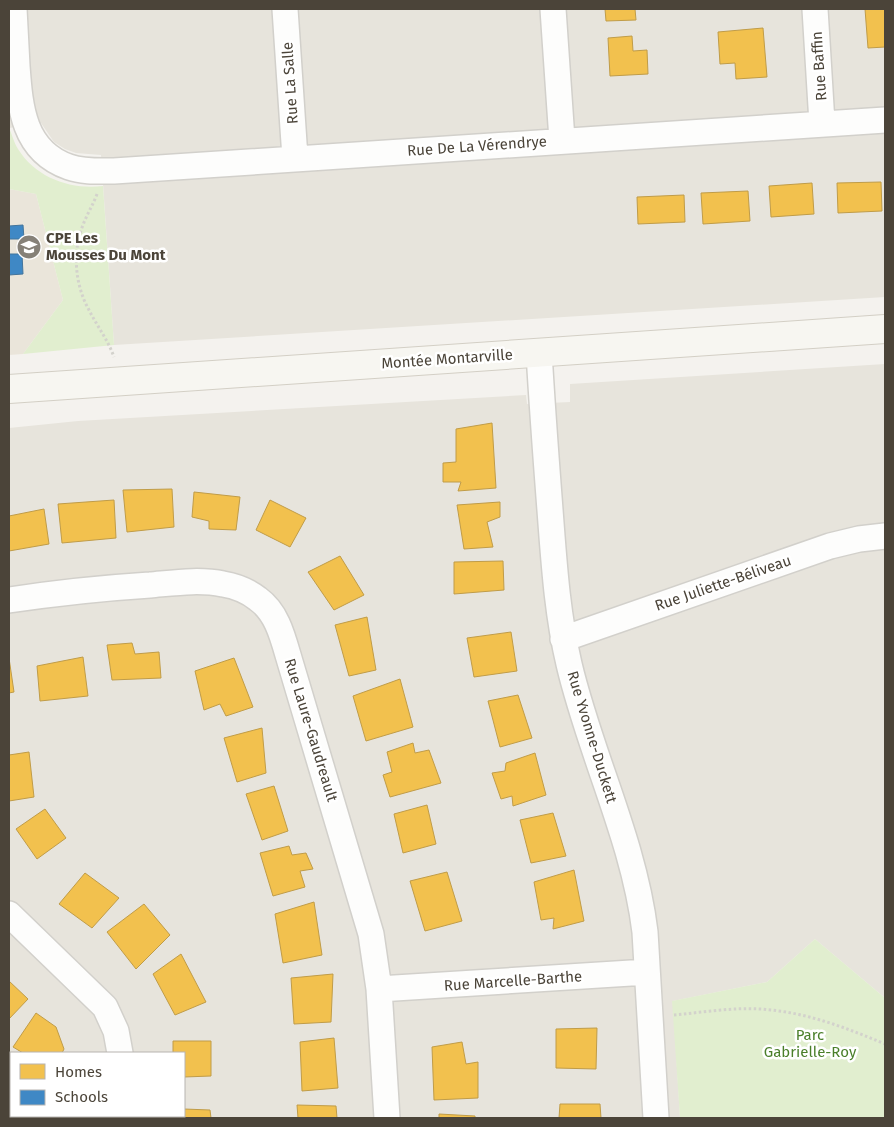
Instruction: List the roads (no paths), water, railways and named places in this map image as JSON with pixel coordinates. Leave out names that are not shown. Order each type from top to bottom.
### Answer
[{"type":"street","name":"Rue De La Vérendrye","points":[[14,9],[19,94],[26,125],[36,144],[48,156],[79,170],[98,171],[885,120]]},
{"type":"street","name":"Rue La Salle","points":[[285,9],[295,158]]},
{"type":"street","points":[[554,9],[562,140]]},
{"type":"street","name":"Rue Baffin","points":[[815,9],[822,123]]},
{"type":"street","name":"Montée Montarville","points":[[9,389],[885,329]]},
{"type":"street","name":"Rue Yvonne-Duckett","points":[[539,352],[555,572],[563,639],[576,688],[638,886],[645,932],[656,1118]]},
{"type":"street","name":"Rue Juliette-Béliveau","points":[[563,639],[830,546],[859,539],[885,536]]},
{"type":"street","name":"Rue Laure-Gaudreault","points":[[9,600],[85,590],[194,582],[221,584],[241,589],[257,598],[269,609],[278,623],[286,648],[366,916],[374,950],[379,990],[387,1118]]},
{"type":"street","points":[[9,914],[105,1007],[116,1031],[120,1052]]},
{"type":"street","name":"Rue Marcelle-Barthe","points":[[379,990],[647,972]]},
{"type":"place","name":"CPE Les Mousses Du Mont","points":[[29,247]]},
{"type":"park label","name":"Parc Gabrielle-Roy","points":[[810,1044]]}]
